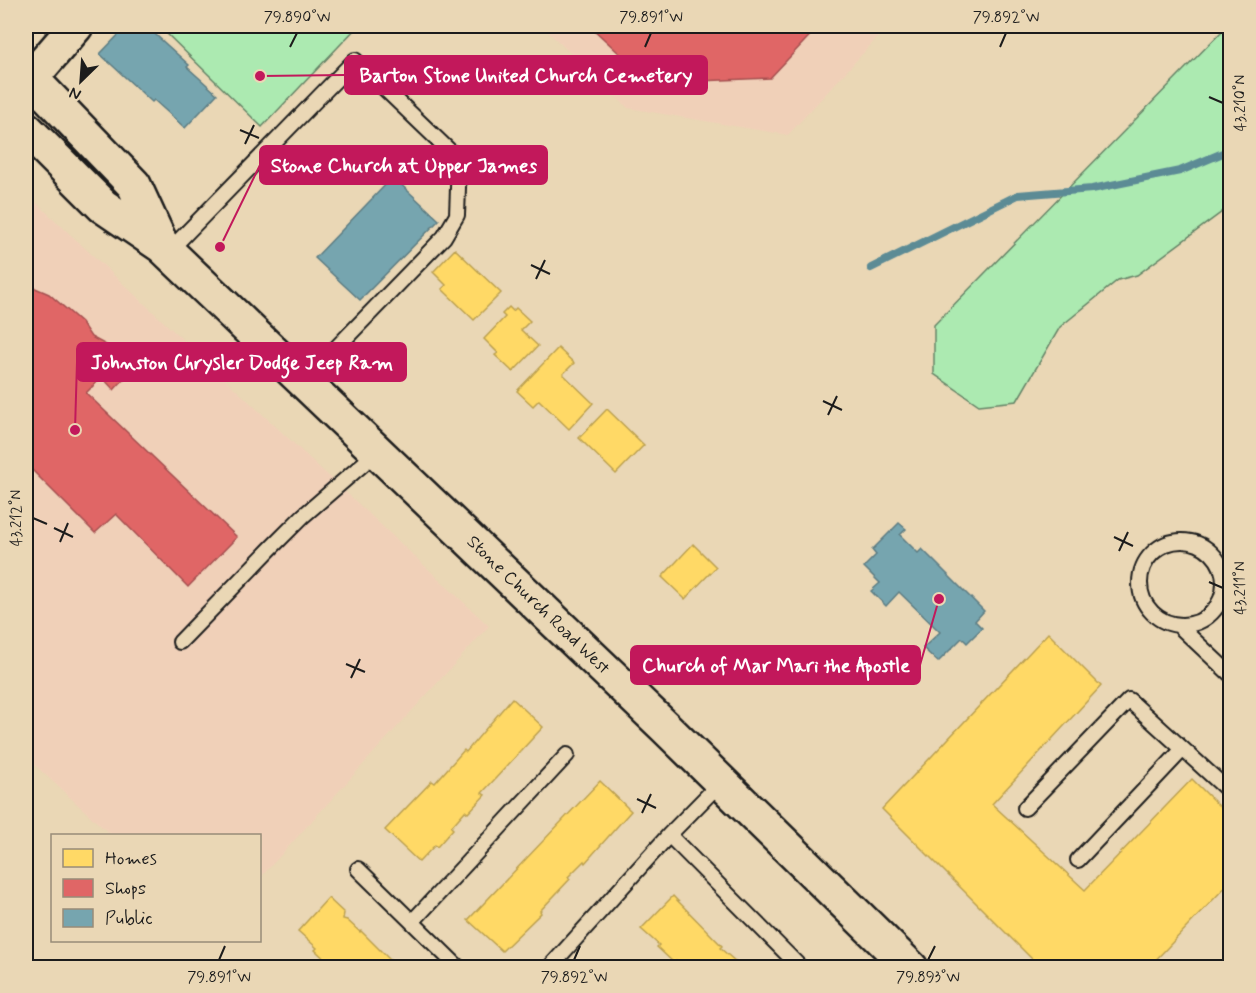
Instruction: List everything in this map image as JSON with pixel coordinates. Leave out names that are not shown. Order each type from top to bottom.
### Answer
[{"type":"main road","points":[[76,26],[27,79],[134,185],[165,249]]},
{"type":"main road","points":[[26,129],[103,206],[165,249]]},
{"type":"main road","name":"Stone Church Road West","points":[[165,249],[721,782],[911,968]]},
{"type":"lane","points":[[165,249],[355,60],[459,160],[457,215],[444,237],[303,381]]},
{"type":"lane","points":[[180,642],[288,531],[377,452]]},
{"type":"lane","points":[[1178,625],[1194,624],[1206,618],[1216,608],[1223,595],[1223,574],[1214,554],[1202,545],[1189,540],[1161,545],[1150,554],[1142,565],[1139,579],[1140,592],[1145,605],[1154,615],[1166,622],[1178,625],[1230,674]]},
{"type":"lane","points":[[1025,808],[1129,700],[1230,792]]},
{"type":"lane","points":[[1078,860],[1183,749]]},
{"type":"lane","points":[[412,922],[567,755]]},
{"type":"lane","points":[[549,968],[669,835],[721,782]]},
{"type":"lane","points":[[669,835],[801,968]]},
{"type":"lane","points":[[358,869],[459,968]]},
{"type":"shaded area","points":[[542,26],[888,26],[788,135],[628,108]]},
{"type":"shaded area","points":[[26,193],[489,626],[261,877],[261,834],[110,834],[26,757]]},
{"type":"green space","points":[[159,26],[358,26],[262,127]]},
{"type":"green space","points":[[1227,26],[1230,26],[1230,206],[1137,275],[1118,280],[1060,327],[1017,401],[979,405],[934,374],[934,325]]},
{"type":"building: Homes","points":[[455,249],[501,293],[474,320],[442,289],[446,285],[433,272]]},
{"type":"building: Homes","points":[[509,307],[513,311],[516,308],[530,321],[521,330],[538,346],[513,372],[495,355],[498,353],[484,339],[505,317],[502,314]]},
{"type":"building: Homes","points":[[558,348],[574,363],[563,374],[593,403],[569,429],[539,400],[533,406],[517,391]]},
{"type":"building: Homes","points":[[607,409],[644,445],[616,474],[579,438]]},
{"type":"building: Homes","points":[[693,544],[716,567],[685,599],[662,577]]},
{"type":"building: Homes","points":[[1048,633],[1101,686],[992,804],[1085,890],[1192,779],[1230,817],[1230,882],[1148,968],[1041,968],[882,809]]},
{"type":"building: Homes","points":[[512,698],[543,727],[482,793],[485,795],[468,813],[465,811],[437,847],[435,845],[419,862],[385,830],[432,781],[435,783],[464,750],[466,752]]},
{"type":"building: Homes","points":[[600,781],[631,811],[585,863],[584,861],[568,877],[570,879],[540,911],[541,913],[502,951],[468,920]]},
{"type":"building: Homes","points":[[673,896],[722,946],[720,948],[743,968],[682,968],[657,947],[659,945],[641,929]]},
{"type":"building: Homes","points":[[328,898],[344,913],[343,919],[361,931],[400,968],[337,968],[315,950],[317,948],[298,931]]},
{"type":"building: Shops","points":[[590,26],[819,26],[770,78],[651,83]]},
{"type":"building: Shops","points":[[26,284],[49,294],[81,322],[91,337],[125,355],[135,367],[114,390],[102,377],[86,393],[237,537],[188,587],[116,514],[95,533],[29,467],[26,470]]},
{"type":"building: Public","points":[[127,26],[146,26],[217,94],[185,128],[154,100],[152,102],[100,54]]},
{"type":"building: Public","points":[[393,177],[439,220],[360,300],[315,258]]},
{"type":"building: Public","points":[[899,523],[906,529],[900,535],[918,553],[922,549],[984,611],[975,621],[982,628],[967,643],[962,638],[938,662],[923,648],[940,632],[899,592],[886,606],[871,591],[880,583],[864,567],[876,555],[872,550]]},
{"type":"waterway","points":[[871,268],[1018,195],[1092,189],[1180,171],[1230,150]]},
{"type":"place","name":"Barton Stone United Church Cemetery","points":[[260,76]]},
{"type":"place","name":"Stone Church at Upper James","points":[[220,247]]},
{"type":"place","name":"Johnston Chrysler Dodge Jeep Ram","points":[[75,430]]},
{"type":"place","name":"Church of Mar Mari the Apostle","points":[[939,599]]}]
